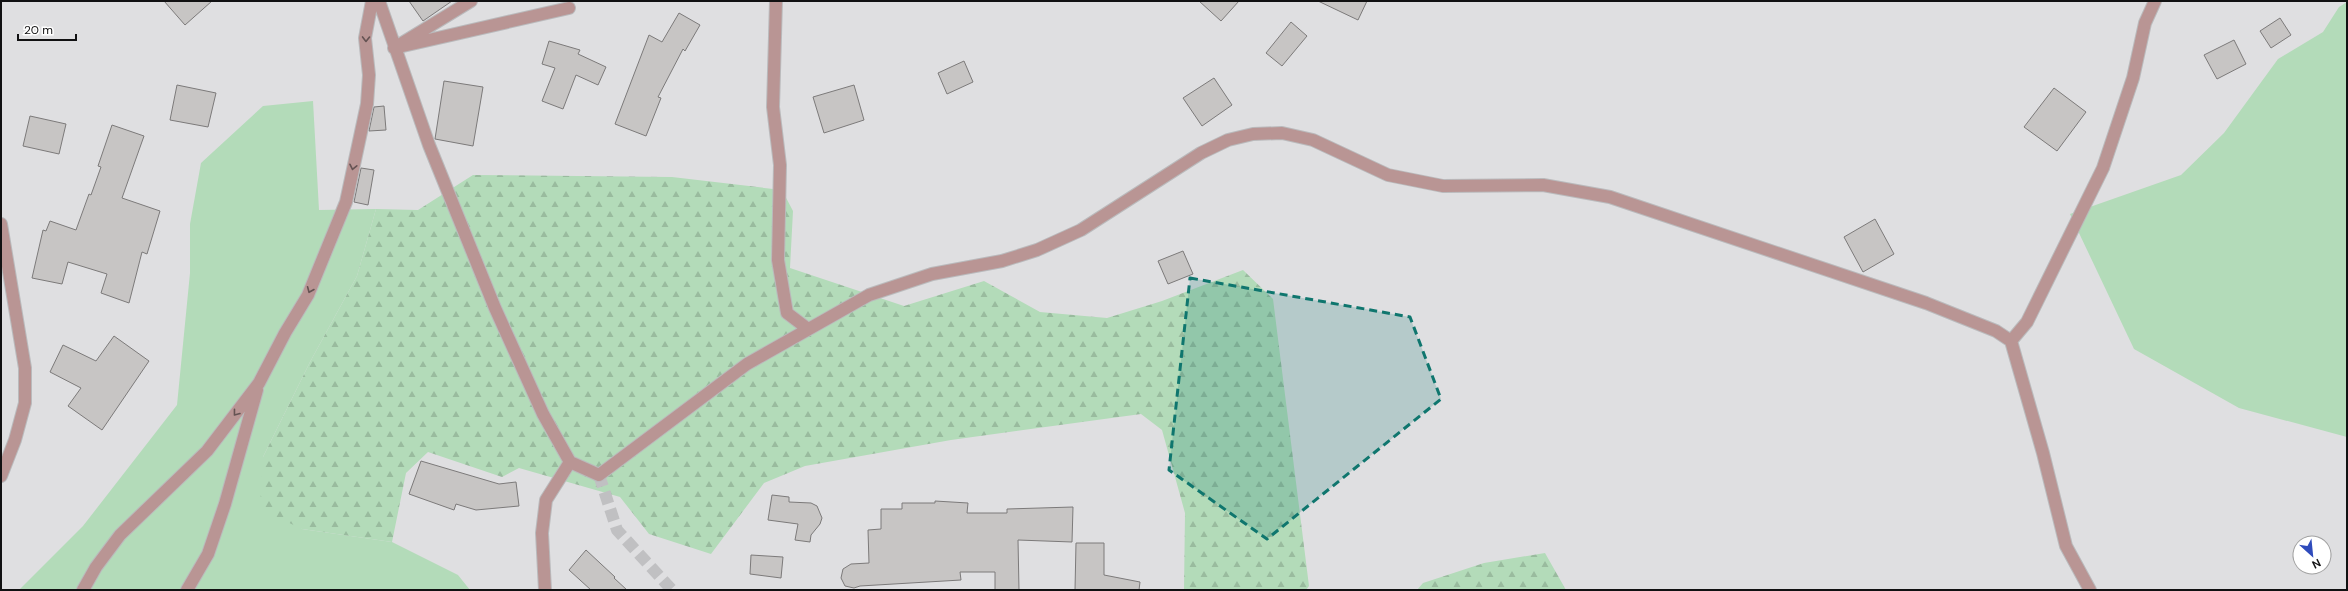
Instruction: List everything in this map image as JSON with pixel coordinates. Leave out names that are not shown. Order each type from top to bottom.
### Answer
[{"type":"street","points":[[84,590],[96,567],[120,536],[207,451],[259,383],[285,333],[308,295],[346,202],[367,104],[369,75],[365,38],[372,1]]},
{"type":"street","points":[[379,1],[394,48],[429,145],[494,308],[543,414],[570,462],[599,475],[747,364],[808,328],[869,296],[932,274],[1002,261],[1038,250],[1081,230],[1201,152],[1228,140],[1253,134],[1282,133],[1313,140],[1388,175],[1443,186],[1543,185],[1610,197],[1926,303],[1996,331],[2011,342],[2043,452],[2066,546],[2090,590]]},
{"type":"street","points":[[394,48],[471,1]]},
{"type":"street","points":[[776,1],[773,107],[780,165],[778,260],[787,313],[808,328]]},
{"type":"street","points":[[2011,342],[2027,322],[2103,168],[2133,78],[2145,24],[2155,1]]},
{"type":"street","points":[[394,48],[569,8]]},
{"type":"street","points":[[1,224],[25,368],[25,403],[15,440],[1,476]]},
{"type":"street","points":[[186,590],[208,554],[225,504],[259,383]]},
{"type":"street","points":[[545,590],[542,533],[546,500],[570,462]]},
{"type":"highlighted area","points":[[1190,278],[1410,317],[1441,399],[1267,539],[1169,470]]},
{"type":"green space","points":[[2347,2],[2347,437],[2239,408],[2134,349],[2070,214],[2181,175],[2224,133],[2278,59],[2323,32],[2339,7]]},
{"type":"green space","points":[[313,101],[319,210],[376,209],[357,276],[310,362],[263,457],[302,529],[392,542],[458,575],[470,590],[19,590],[83,526],[177,405],[190,273],[190,224],[201,163],[263,106]]},
{"type":"green space","points":[[473,175],[672,177],[782,190],[793,211],[790,268],[904,306],[984,281],[1040,312],[1107,318],[1162,301],[1243,270],[1273,299],[1309,586],[1306,590],[1184,590],[1185,513],[1162,430],[1141,414],[951,440],[805,466],[764,483],[711,554],[649,534],[620,497],[519,468],[502,477],[428,452],[406,473],[392,542],[302,529],[260,509],[263,457],[310,362],[357,276],[376,209],[418,210]]},
{"type":"green space","points":[[1545,553],[1566,590],[1417,590],[1423,583],[1484,563]]},
{"type":"building","points":[[164,1],[212,1],[185,25]]},
{"type":"building","points":[[409,1],[452,1],[423,21]]},
{"type":"building","points":[[1199,1],[1239,1],[1221,21]]},
{"type":"building","points":[[1318,1],[1367,1],[1358,20]]},
{"type":"building","points":[[679,13],[700,25],[685,51],[683,49],[658,97],[661,98],[646,136],[615,124],[649,35],[662,42]]},
{"type":"building","points":[[2280,18],[2291,35],[2271,48],[2260,31]]},
{"type":"building","points":[[1291,22],[1307,36],[1282,66],[1266,53]]},
{"type":"building","points":[[2234,40],[2246,64],[2217,79],[2204,55]]},
{"type":"building","points":[[549,41],[580,50],[578,54],[606,67],[598,85],[576,75],[563,109],[542,101],[555,68],[542,64]]},
{"type":"building","points":[[964,61],[973,82],[947,94],[938,73]]},
{"type":"building","points":[[1214,78],[1232,105],[1202,126],[1183,98]]},
{"type":"building","points":[[444,81],[483,87],[473,146],[435,139]]},
{"type":"building","points":[[177,85],[216,93],[208,127],[170,120]]},
{"type":"building","points":[[854,85],[864,120],[824,133],[813,97]]},
{"type":"building","points":[[2054,88],[2086,112],[2057,151],[2024,127]]},
{"type":"building","points":[[384,106],[386,130],[369,131],[374,107]]},
{"type":"building","points":[[30,116],[66,124],[59,154],[23,146]]},
{"type":"building","points":[[112,125],[144,136],[122,198],[160,211],[147,254],[142,252],[129,303],[101,293],[107,274],[68,262],[62,284],[32,278],[43,230],[46,231],[50,221],[76,230],[101,167],[98,166]]},
{"type":"building","points":[[361,168],[374,170],[368,205],[354,202]]},
{"type":"building","points":[[1875,219],[1894,254],[1863,272],[1844,237]]},
{"type":"building","points":[[1183,251],[1193,274],[1168,284],[1158,261]]},
{"type":"building","points":[[114,336],[149,361],[102,430],[68,406],[81,388],[50,372],[63,345],[96,361]]},
{"type":"building","points":[[421,461],[499,484],[516,482],[519,506],[476,510],[456,504],[454,510],[409,494]]},
{"type":"building","points":[[772,495],[789,497],[789,502],[811,503],[817,506],[822,518],[820,524],[811,535],[810,542],[795,540],[798,524],[768,520]]},
{"type":"building","points":[[935,501],[968,503],[967,513],[1007,513],[1007,509],[1073,507],[1072,542],[1018,540],[1019,590],[995,590],[995,572],[960,572],[961,580],[860,586],[854,588],[845,586],[841,578],[843,569],[851,564],[869,563],[868,530],[881,529],[881,509],[902,509],[902,503],[935,503]]},
{"type":"building","points":[[1076,543],[1104,543],[1104,575],[1140,582],[1139,590],[1075,590]]},
{"type":"building","points":[[586,550],[627,590],[591,590],[569,570]]},
{"type":"building","points":[[751,555],[783,557],[781,578],[750,574]]},
{"type":"tunnel","points":[[599,475],[617,530],[672,590]]}]
